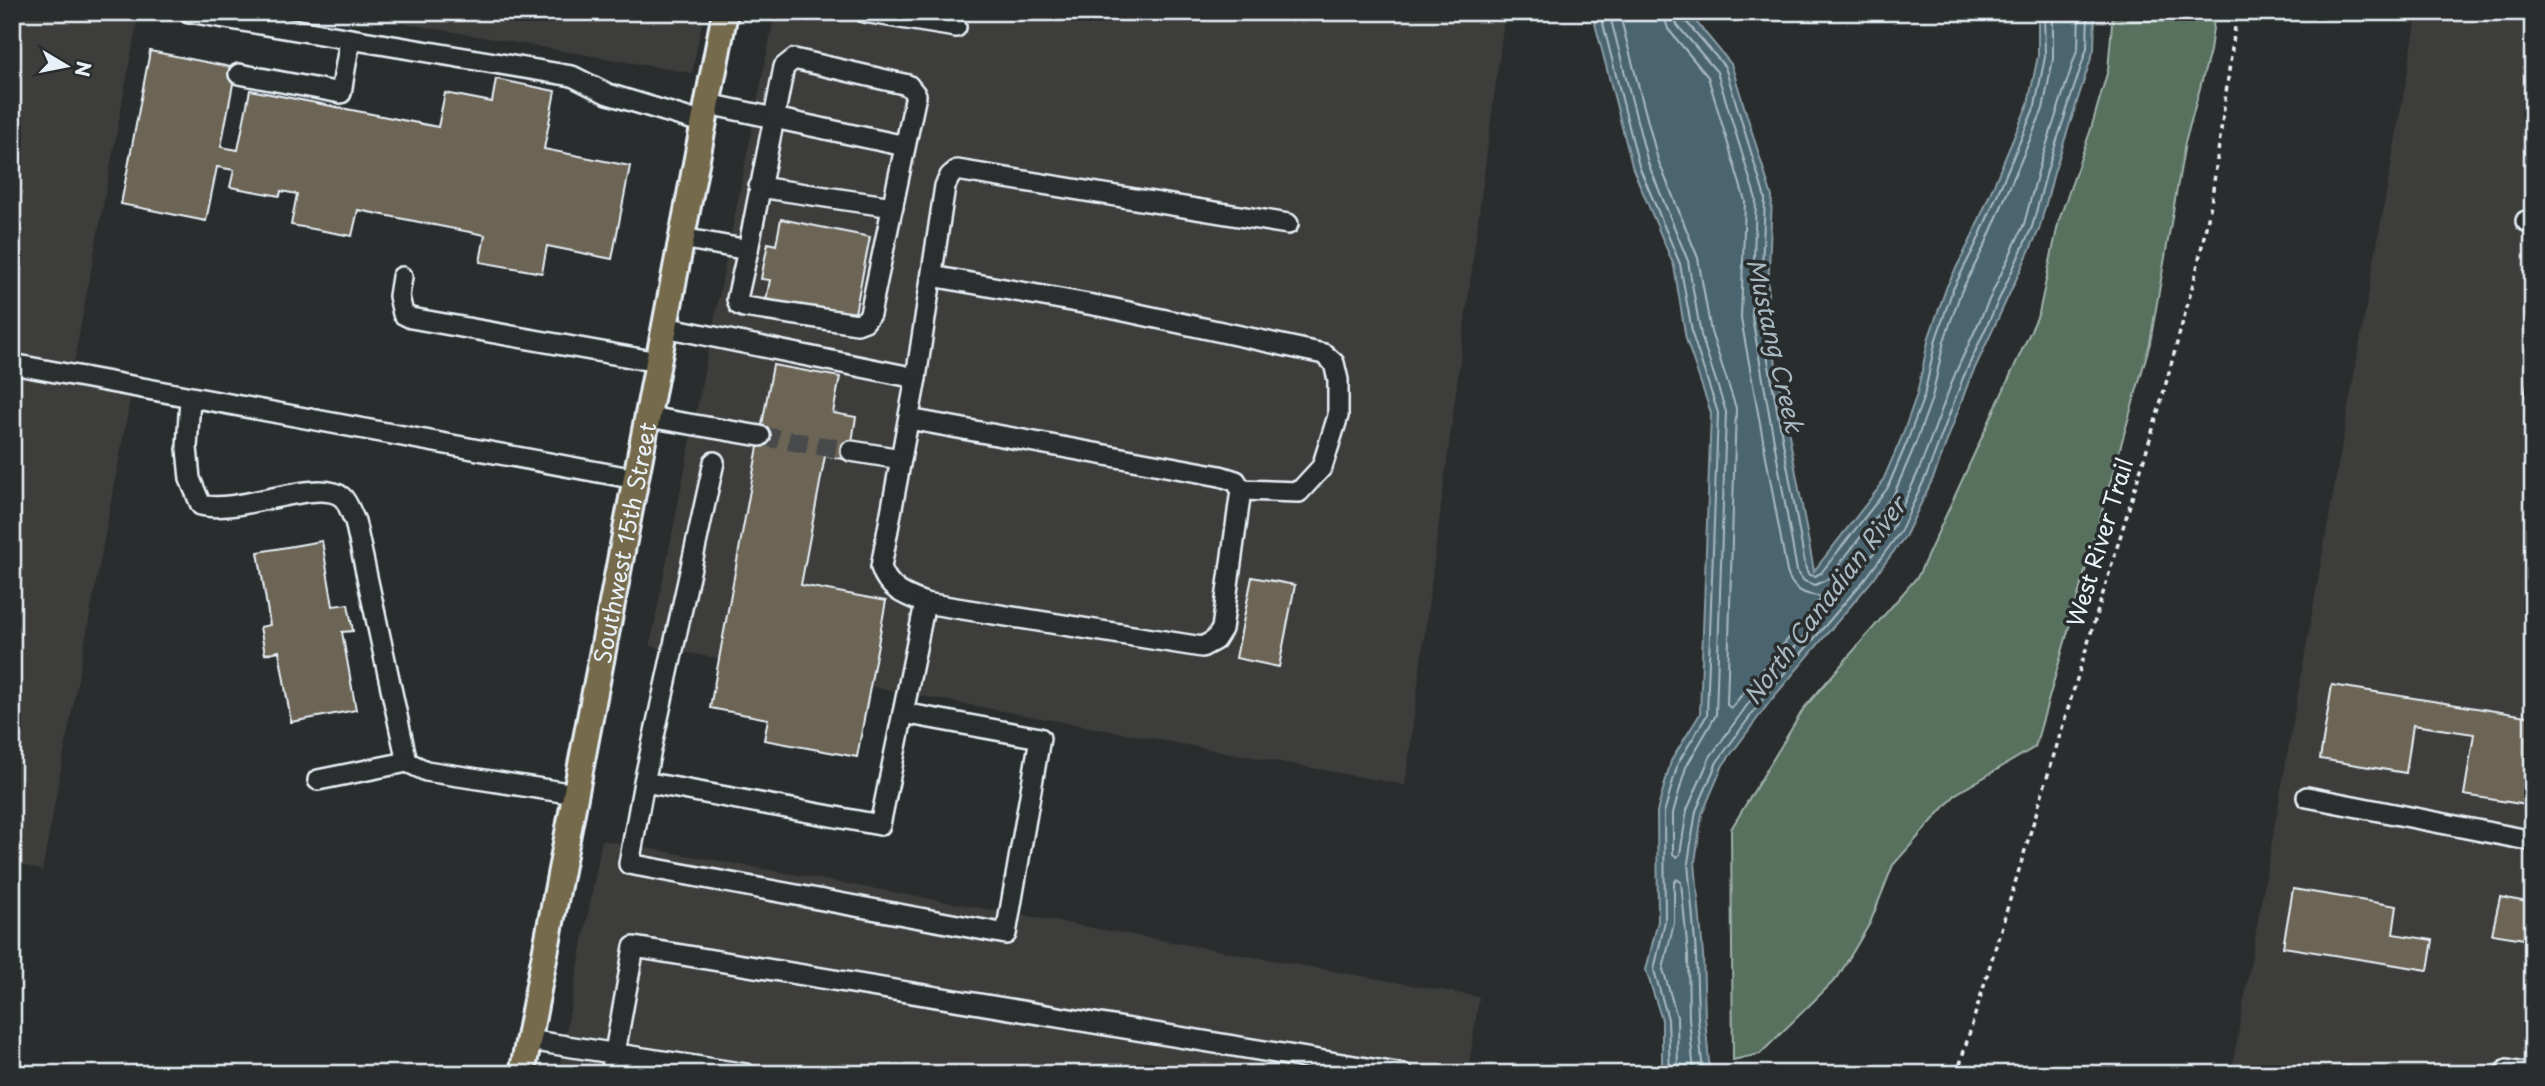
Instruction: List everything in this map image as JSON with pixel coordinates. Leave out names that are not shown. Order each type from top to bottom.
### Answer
[{"type":"main road","name":"Southwest 15th Street","points":[[522,1074],[725,12]]},
{"type":"lane","points":[[190,12],[572,76],[608,94],[706,114],[774,118],[905,146]]},
{"type":"lane","points":[[864,12],[956,27]]},
{"type":"lane","points":[[239,74],[341,93],[351,40]]},
{"type":"lane","points":[[794,60],[908,85],[916,95],[870,314],[865,321],[857,324],[739,305],[737,299],[774,118],[784,67],[794,60]]},
{"type":"lane","points":[[909,419],[1236,481],[1241,490],[1222,629],[1215,640],[1202,647],[925,603],[898,593],[884,578],[881,567],[916,378],[945,186],[957,170],[1289,224]]},
{"type":"lane","points":[[759,187],[893,206]]},
{"type":"lane","points":[[682,238],[748,250]]},
{"type":"lane","points":[[932,276],[1111,308],[1324,354],[1334,363],[1338,380],[1338,415],[1322,467],[1299,492],[1241,490]]},
{"type":"lane","points":[[402,277],[399,296],[403,314],[411,318],[658,362]]},
{"type":"lane","points":[[665,327],[916,378]]},
{"type":"lane","points":[[12,365],[636,478]]},
{"type":"lane","points":[[190,398],[187,448],[190,480],[201,505],[213,508],[239,505],[310,491],[330,492],[343,498],[355,521],[407,762]]},
{"type":"lane","points":[[648,416],[760,436]]},
{"type":"lane","points":[[851,451],[901,459]]},
{"type":"lane","points":[[714,462],[644,782],[629,864],[1006,934],[1040,738],[903,713]]},
{"type":"lane","points":[[644,782],[880,825],[925,603]]},
{"type":"lane","points":[[318,780],[407,762],[426,771],[575,794]]},
{"type":"lane","points":[[2307,797],[2533,841]]},
{"type":"lane","points":[[611,1074],[634,947],[1403,1074]]},
{"type":"lane","points":[[528,1040],[747,1074]]},
{"type":"lane","points":[[2506,1074],[2507,1070],[2530,1074]]},
{"type":"path","name":"West River Trail","points":[[1957,1074],[2159,410],[2193,286],[2211,204],[2237,12]]},
{"type":"shaded area","points":[[12,12],[139,12],[74,362],[135,374],[42,871],[12,862]]},
{"type":"shaded area","points":[[337,12],[704,12],[692,73]]},
{"type":"shaded area","points":[[775,12],[1505,12],[1405,785],[650,646]]},
{"type":"shaded area","points":[[2418,12],[2533,12],[2533,1074],[2231,1074]]},
{"type":"shaded area","points":[[602,840],[1479,997],[1468,1074],[558,1074]]},
{"type":"green space","points":[[2113,12],[2215,12],[2210,51],[2185,143],[2150,343],[2035,747],[1956,794],[1893,865],[1870,923],[1838,977],[1760,1054],[1733,1060],[1731,829],[1804,708],[1918,576],[2039,313],[2059,220],[2090,132],[2108,70]]},
{"type":"water","name":"North Canadian River","points":[[1592,12],[1688,12],[1731,64],[1772,197],[1767,315],[1814,571],[1881,485],[1901,439],[1917,394],[1929,337],[1947,286],[1971,239],[2028,104],[2038,56],[2038,12],[2095,12],[2094,49],[2054,173],[2039,230],[1969,381],[1934,476],[1906,535],[1871,582],[1771,700],[1723,765],[1702,814],[1695,862],[1710,1074],[1662,1074],[1662,1020],[1646,970],[1658,921],[1657,812],[1671,761],[1700,714],[1711,413],[1686,339],[1674,266],[1633,169]]},
{"type":"building","points":[[150,51],[236,68],[221,147],[238,150],[250,90],[438,127],[445,93],[492,102],[496,79],[555,91],[544,149],[630,166],[612,259],[547,246],[542,273],[480,262],[485,235],[358,210],[352,236],[291,225],[297,194],[281,191],[280,196],[230,187],[234,170],[217,167],[206,221],[121,204]]},
{"type":"building","points":[[781,219],[870,237],[853,323],[765,305],[770,280],[761,279],[768,243],[776,245]]},
{"type":"building","points":[[2533,347],[2533,398],[2525,396]]},
{"type":"building","points":[[773,365],[840,377],[833,413],[856,417],[849,460],[825,456],[801,585],[886,601],[857,757],[764,740],[768,719],[710,708]]},
{"type":"building","points":[[322,541],[333,606],[348,604],[353,631],[342,632],[356,710],[291,722],[279,651],[265,654],[260,627],[270,625],[258,552]]},
{"type":"building","points":[[1252,577],[1295,585],[1279,667],[1236,658]]},
{"type":"building","points":[[2332,685],[2533,717],[2533,806],[2464,795],[2474,734],[2413,725],[2406,773],[2320,759]]},
{"type":"building","points":[[2293,889],[2397,906],[2393,934],[2433,940],[2428,970],[2283,947]]},
{"type":"building","points":[[2500,897],[2533,903],[2531,940],[2492,934]]},
{"type":"building","points":[[2347,1066],[2391,1074],[2346,1074]]},
{"type":"tunnel","points":[[760,436],[851,451]]},
{"type":"water label","name":"Mustang Creek","points":[[1776,345]]}]
